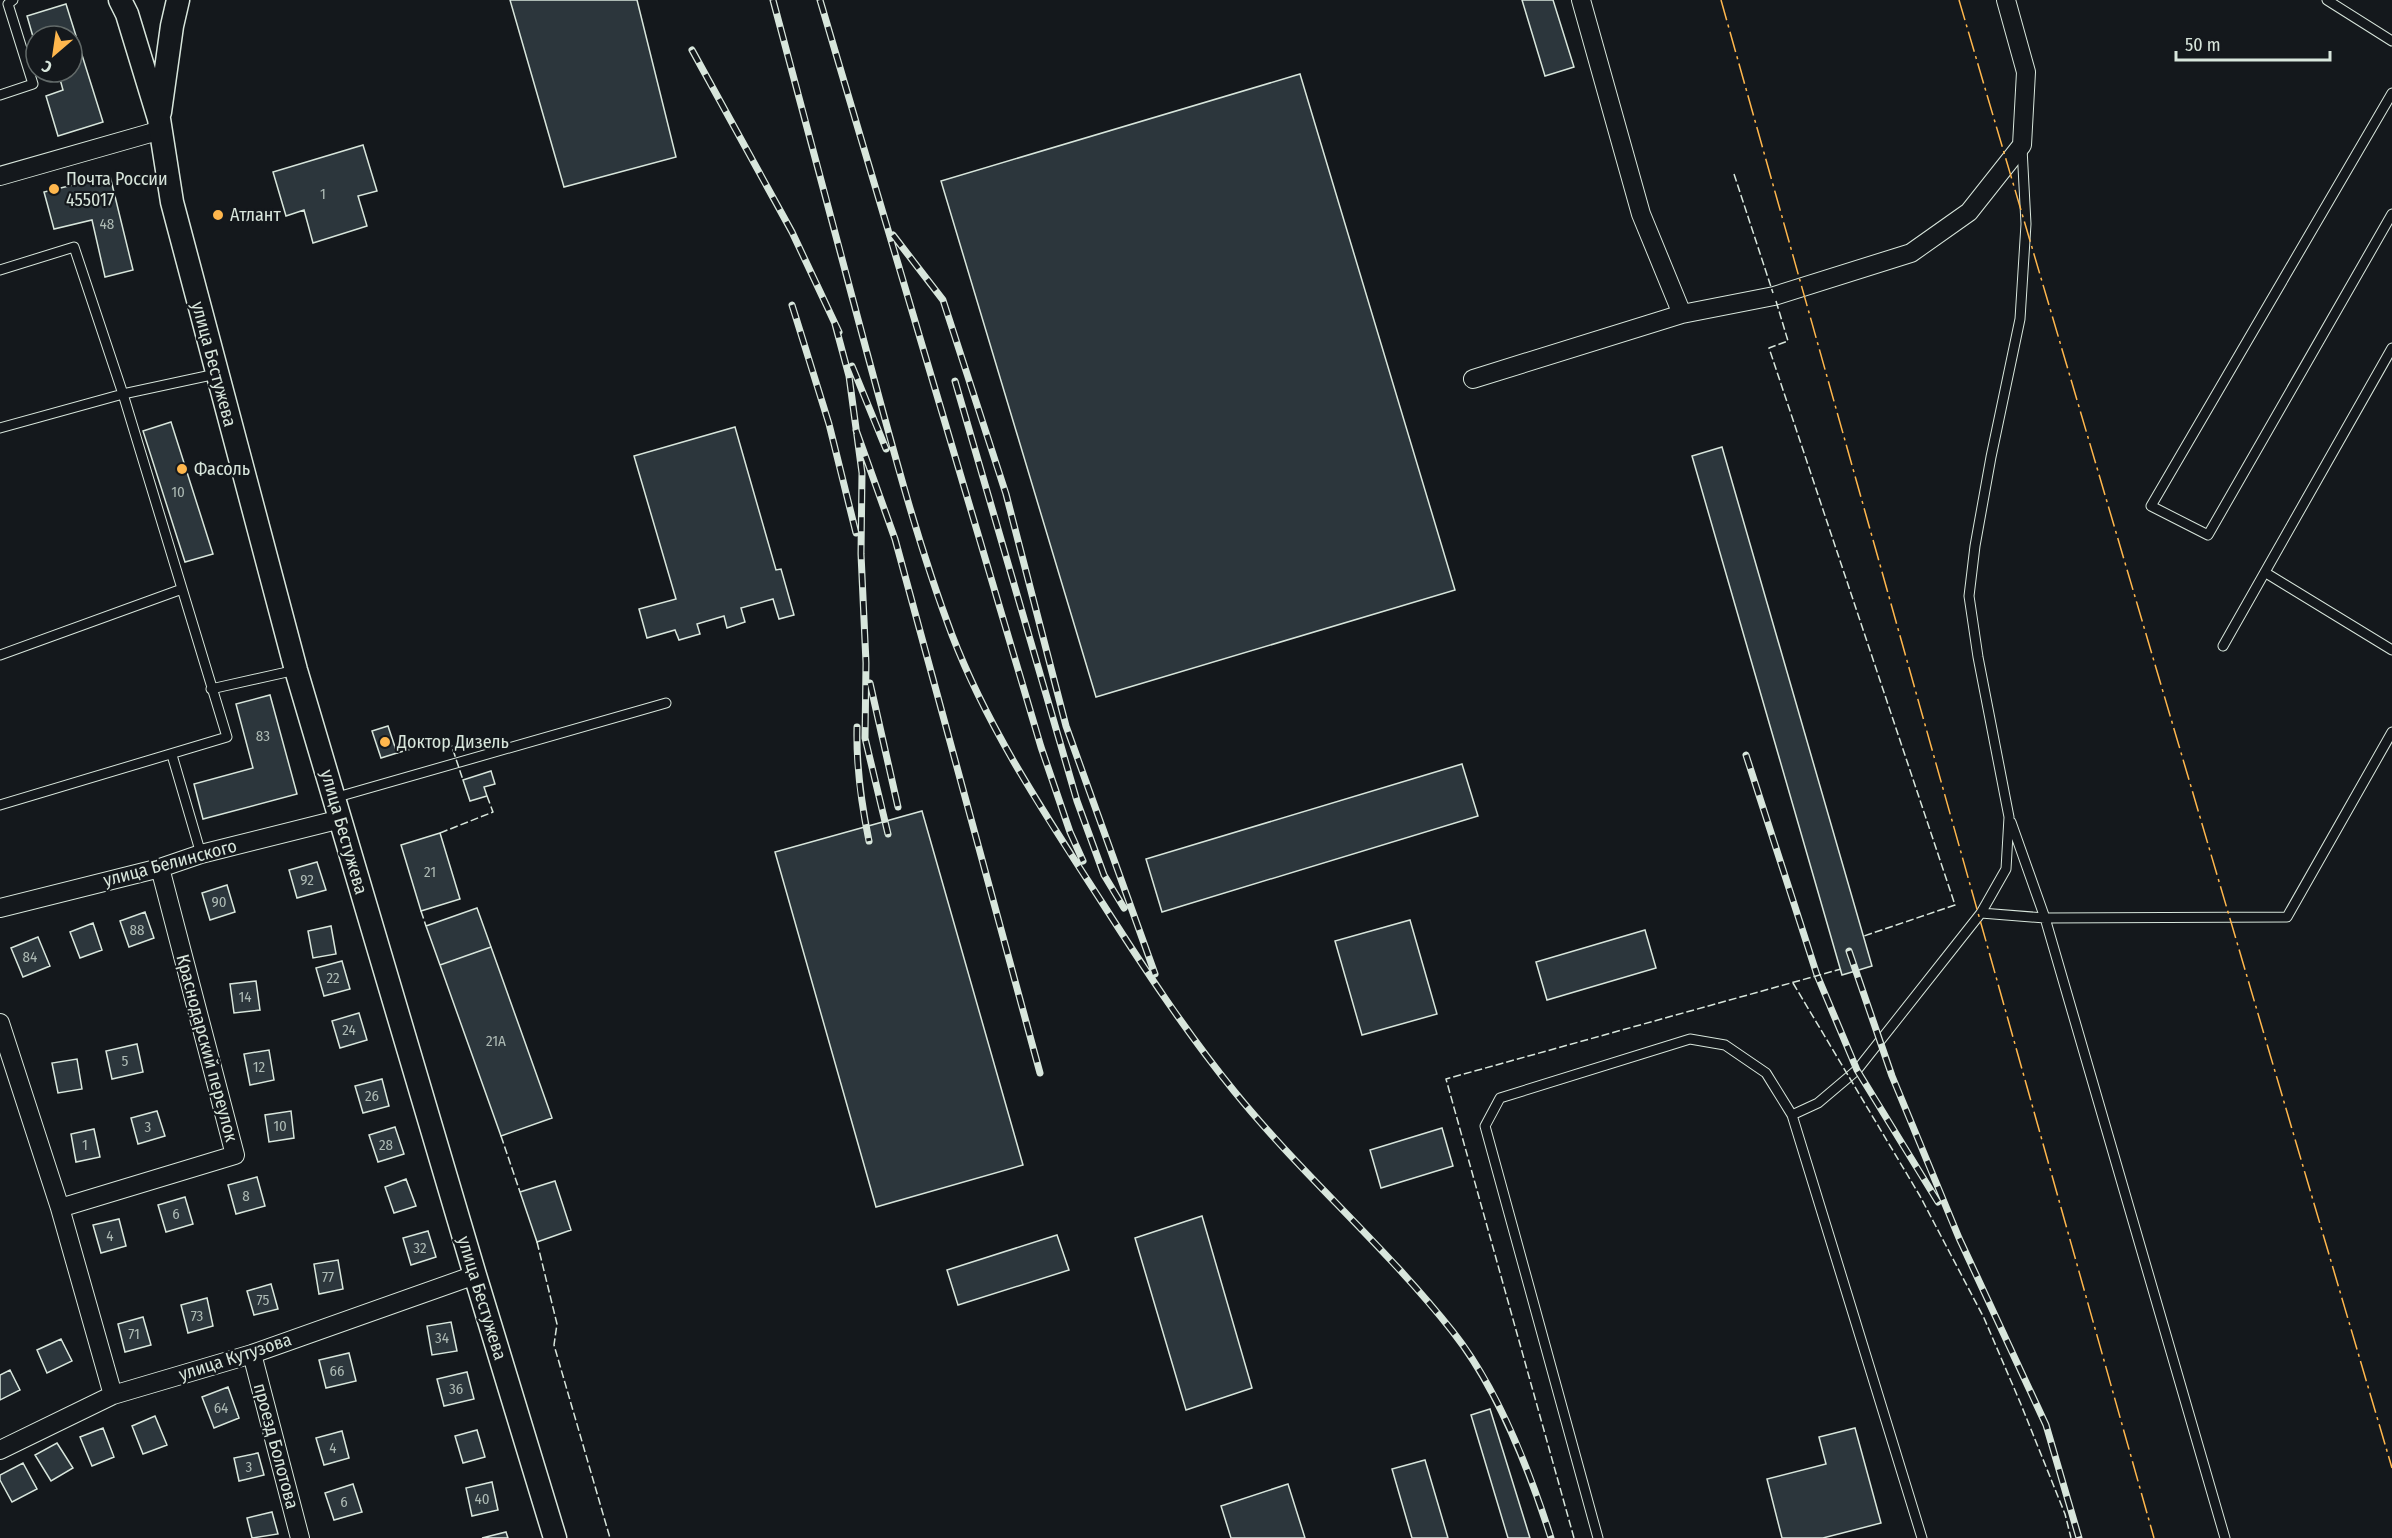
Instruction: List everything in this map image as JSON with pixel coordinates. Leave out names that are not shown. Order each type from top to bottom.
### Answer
[{"type":"street","points":[[120,0],[127,14],[160,124]]},
{"type":"street","points":[[160,124],[172,26],[178,0]]},
{"type":"street","points":[[1581,0],[1641,214],[1682,314]]},
{"type":"street","points":[[1473,379],[1682,314],[1774,296],[1911,253],[1969,212],[2022,145],[2026,72],[2006,0]]},
{"type":"street","points":[[1,172],[160,124]]},
{"type":"street","name":"улица Бестужева","points":[[160,124],[172,202],[296,670],[555,1538]]},
{"type":"street","name":"улица Белинского","points":[[0,908],[160,868],[338,809]]},
{"type":"street","name":"Краснодарский переулок","points":[[60,1208],[235,1155],[160,868]]},
{"type":"street","points":[[0,1023],[60,1208],[113,1395]]},
{"type":"street","name":"улица Кутузова","points":[[0,1450],[113,1395],[252,1354],[475,1275]]},
{"type":"street","name":"проезд Болотова","points":[[252,1354],[300,1538]]},
{"type":"lane","points":[[2327,0],[2392,41]]},
{"type":"lane","points":[[0,94],[33,84],[7,1]]},
{"type":"lane","points":[[2392,93],[2151,506],[2208,535],[2392,214]]},
{"type":"lane","points":[[2022,145],[2026,224],[2020,320],[1990,457],[1969,596],[1978,657],[2009,817],[2045,918],[2225,1538]]},
{"type":"lane","points":[[0,270],[74,247],[123,394],[227,737],[0,805]]},
{"type":"lane","points":[[2223,646],[2392,348]]},
{"type":"lane","points":[[0,428],[123,394],[216,374]]},
{"type":"lane","points":[[2266,573],[2392,650]]},
{"type":"lane","points":[[0,655],[182,589]]},
{"type":"lane","points":[[211,689],[296,670]]},
{"type":"lane","points":[[338,809],[666,704]]},
{"type":"lane","points":[[1981,913],[2045,918],[2287,917],[2392,732]]},
{"type":"lane","points":[[172,755],[201,854]]},
{"type":"lane","points":[[1792,1115],[1818,1102],[1857,1070],[1981,913],[2006,869],[2009,817]]},
{"type":"lane","points":[[1598,1538],[1485,1126],[1500,1098],[1690,1039],[1725,1045],[1766,1073],[1792,1115],[1922,1538]]},
{"type":"building","points":[[510,0],[637,0],[676,157],[564,187]]},
{"type":"building","points":[[1522,0],[1553,0],[1574,67],[1545,76]]},
{"type":"building","points":[[66,4],[72,24],[29,24],[27,16]]},
{"type":"building","points":[[84,61],[103,122],[58,136],[46,96],[63,90],[61,84],[84,84]]},
{"type":"building","points":[[1300,74],[1455,590],[1096,697],[941,181]]},
{"type":"building","points":[[363,145],[377,191],[358,196],[367,226],[313,243],[304,210],[286,216],[273,172]]},
{"type":"building","points":[[110,176],[133,270],[105,277],[92,220],[54,229],[44,192]]},
{"type":"building","points":[[171,422],[213,554],[185,562],[143,431]]},
{"type":"building","points":[[735,427],[776,570],[781,569],[794,615],[779,619],[773,599],[741,608],[745,622],[727,628],[724,616],[697,624],[700,634],[679,640],[675,630],[647,638],[639,609],[676,599],[634,456]]},
{"type":"building","points":[[1722,447],[1872,966],[1842,975],[1692,456]]},
{"type":"building","points":[[270,695],[297,794],[203,819],[194,784],[253,768],[236,704]]},
{"type":"building","name":"Доктор Дизель","points":[[388,726],[397,753],[381,758],[372,731]]},
{"type":"building","points":[[1462,764],[1478,816],[1162,912],[1146,859]]},
{"type":"building","points":[[491,771],[495,784],[484,787],[487,796],[470,801],[463,780]]},
{"type":"building","points":[[922,811],[1023,1165],[876,1207],[775,852]]},
{"type":"building","points":[[440,833],[460,899],[421,911],[401,845]]},
{"type":"building","points":[[317,862],[326,890],[297,898],[289,870]]},
{"type":"building","points":[[227,885],[235,912],[210,920],[202,893]]},
{"type":"building","points":[[477,908],[491,947],[440,965],[426,926]]},
{"type":"building","points":[[145,912],[154,938],[129,947],[120,921]]},
{"type":"building","points":[[1410,920],[1437,1014],[1362,1035],[1335,941]]},
{"type":"building","points":[[93,923],[102,950],[80,958],[70,932]]},
{"type":"building","points":[[331,926],[336,954],[313,958],[308,931]]},
{"type":"building","points":[[1645,930],[1656,968],[1547,1000],[1536,962]]},
{"type":"building","points":[[38,937],[50,966],[23,977],[11,948]]},
{"type":"building","points":[[491,947],[552,1118],[501,1136],[440,965]]},
{"type":"building","points":[[342,961],[350,989],[324,996],[316,968]]},
{"type":"building","points":[[256,981],[260,1010],[234,1013],[230,984]]},
{"type":"building","points":[[359,1013],[367,1040],[340,1048],[332,1021]]},
{"type":"building","points":[[137,1044],[143,1072],[112,1079],[106,1051]]},
{"type":"building","points":[[269,1050],[274,1080],[250,1085],[244,1054]]},
{"type":"building","points":[[77,1059],[82,1089],[58,1093],[52,1063]]},
{"type":"building","points":[[382,1079],[389,1106],[363,1113],[355,1086]]},
{"type":"building","points":[[157,1111],[165,1136],[138,1144],[131,1118]]},
{"type":"building","points":[[291,1111],[294,1138],[269,1142],[265,1115]]},
{"type":"building","points":[[395,1127],[404,1154],[378,1162],[369,1135]]},
{"type":"building","points":[[1442,1128],[1453,1166],[1381,1188],[1370,1150]]},
{"type":"building","points":[[94,1129],[100,1157],[76,1162],[71,1134]]},
{"type":"building","points":[[257,1177],[265,1206],[236,1214],[228,1185]]},
{"type":"building","points":[[406,1179],[416,1206],[394,1213],[385,1187]]},
{"type":"building","points":[[555,1181],[571,1230],[537,1242],[520,1192]]},
{"type":"building","points":[[185,1197],[193,1224],[166,1232],[158,1205]]},
{"type":"building","points":[[1202,1216],[1252,1388],[1186,1410],[1135,1238]]},
{"type":"building","points":[[119,1219],[126,1246],[101,1253],[93,1225]]},
{"type":"building","points":[[428,1231],[436,1257],[411,1265],[403,1238]]},
{"type":"building","points":[[1057,1235],[1069,1270],[958,1305],[947,1270]]},
{"type":"building","points":[[338,1260],[343,1289],[319,1294],[314,1264]]},
{"type":"building","points":[[271,1284],[278,1309],[254,1315],[247,1291]]},
{"type":"building","points":[[207,1298],[213,1326],[188,1333],[181,1305]]},
{"type":"building","points":[[143,1317],[151,1345],[125,1352],[118,1324]]},
{"type":"building","points":[[451,1322],[457,1351],[432,1355],[427,1326]]},
{"type":"building","points":[[61,1339],[72,1361],[47,1373],[37,1350]]},
{"type":"building","points":[[349,1353],[356,1381],[326,1388],[319,1360]]},
{"type":"building","points":[[10,1370],[20,1390],[0,1400],[0,1375]]},
{"type":"building","points":[[467,1372],[474,1399],[444,1406],[437,1379]]},
{"type":"building","points":[[228,1387],[239,1418],[214,1428],[202,1397]]},
{"type":"building","points":[[1490,1409],[1530,1538],[1508,1538],[1471,1415]]},
{"type":"building","points":[[155,1416],[167,1445],[143,1454],[132,1426]]},
{"type":"building","points":[[103,1428],[114,1457],[92,1466],[80,1437]]},
{"type":"building","points":[[1855,1428],[1881,1523],[1823,1538],[1782,1538],[1767,1479],[1826,1464],[1819,1437]]},
{"type":"building","points":[[477,1430],[485,1457],[463,1463],[455,1436]]},
{"type":"building","points":[[342,1431],[349,1458],[324,1465],[316,1438]]},
{"type":"building","points":[[57,1443],[73,1468],[51,1481],[35,1455]]},
{"type":"building","points":[[258,1453],[264,1475],[239,1481],[234,1458]]},
{"type":"building","points":[[1425,1460],[1448,1538],[1412,1538],[1392,1469]]},
{"type":"building","points":[[23,1463],[37,1489],[12,1502],[0,1480],[0,1475]]},
{"type":"building","points":[[492,1482],[498,1510],[472,1516],[466,1488]]},
{"type":"building","points":[[353,1484],[362,1512],[334,1520],[325,1493]]},
{"type":"building","points":[[1288,1484],[1305,1538],[1231,1538],[1221,1506]]},
{"type":"building","points":[[272,1512],[278,1534],[252,1538],[247,1518]]},
{"type":"building","points":[[506,1532],[508,1538],[482,1538]]},
{"type":"railway","points":[[773,0],[916,529],[952,635],[983,705],[1020,773],[1061,839],[1150,976],[1199,1046],[1260,1122],[1400,1270],[1469,1354],[1511,1430],[1551,1538]]},
{"type":"railway","points":[[820,0],[1041,747],[1070,832],[1083,861]]},
{"type":"railway","points":[[692,50],[792,232],[839,332]]},
{"type":"railway","points":[[893,235],[943,300],[1006,494],[1066,726],[1155,974]]},
{"type":"railway","points":[[792,305],[829,424],[856,533]]},
{"type":"railway","points":[[835,324],[849,376],[862,473],[861,554],[866,663],[865,738],[888,834]]},
{"type":"railway","points":[[852,366],[886,449]]},
{"type":"railway","points":[[955,381],[1077,801],[1104,875],[1124,908]]},
{"type":"railway","points":[[856,430],[895,539],[1040,1073]]},
{"type":"railway","points":[[870,683],[898,807]]},
{"type":"railway","points":[[857,727],[857,756],[869,841]]},
{"type":"railway","points":[[1746,755],[1817,975],[1857,1070],[1938,1202]]},
{"type":"railway","points":[[1849,951],[1892,1076],[1959,1238],[2046,1425],[2079,1538]]},
{"type":"fence","points":[[1734,174],[1773,293]]},
{"type":"fence","points":[[1776,301],[1788,341],[1769,348],[1955,905],[1864,936]]},
{"type":"fence","points":[[397,753],[449,738],[463,780]]},
{"type":"fence","points":[[440,833],[493,812],[487,796]]},
{"type":"fence","points":[[421,911],[426,926]]},
{"type":"fence","points":[[1574,1538],[1446,1079],[1841,969]]},
{"type":"fence","points":[[1793,983],[1920,1196],[1984,1318],[2065,1514],[2071,1538]]},
{"type":"fence","points":[[501,1136],[520,1192]]},
{"type":"fence","points":[[537,1242],[557,1324],[554,1345],[610,1538]]},
{"type":"power","points":[[1721,0],[2154,1538]]},
{"type":"power","points":[[1959,0],[2392,1468]]},
{"type":"place","name":"Почта России 455017","points":[[54,189]]},
{"type":"place","name":"Атлант","points":[[218,215]]},
{"type":"place","name":"Фасоль","points":[[182,469]]},
{"type":"place","name":"Доктор Дизель","points":[[385,742]]}]
